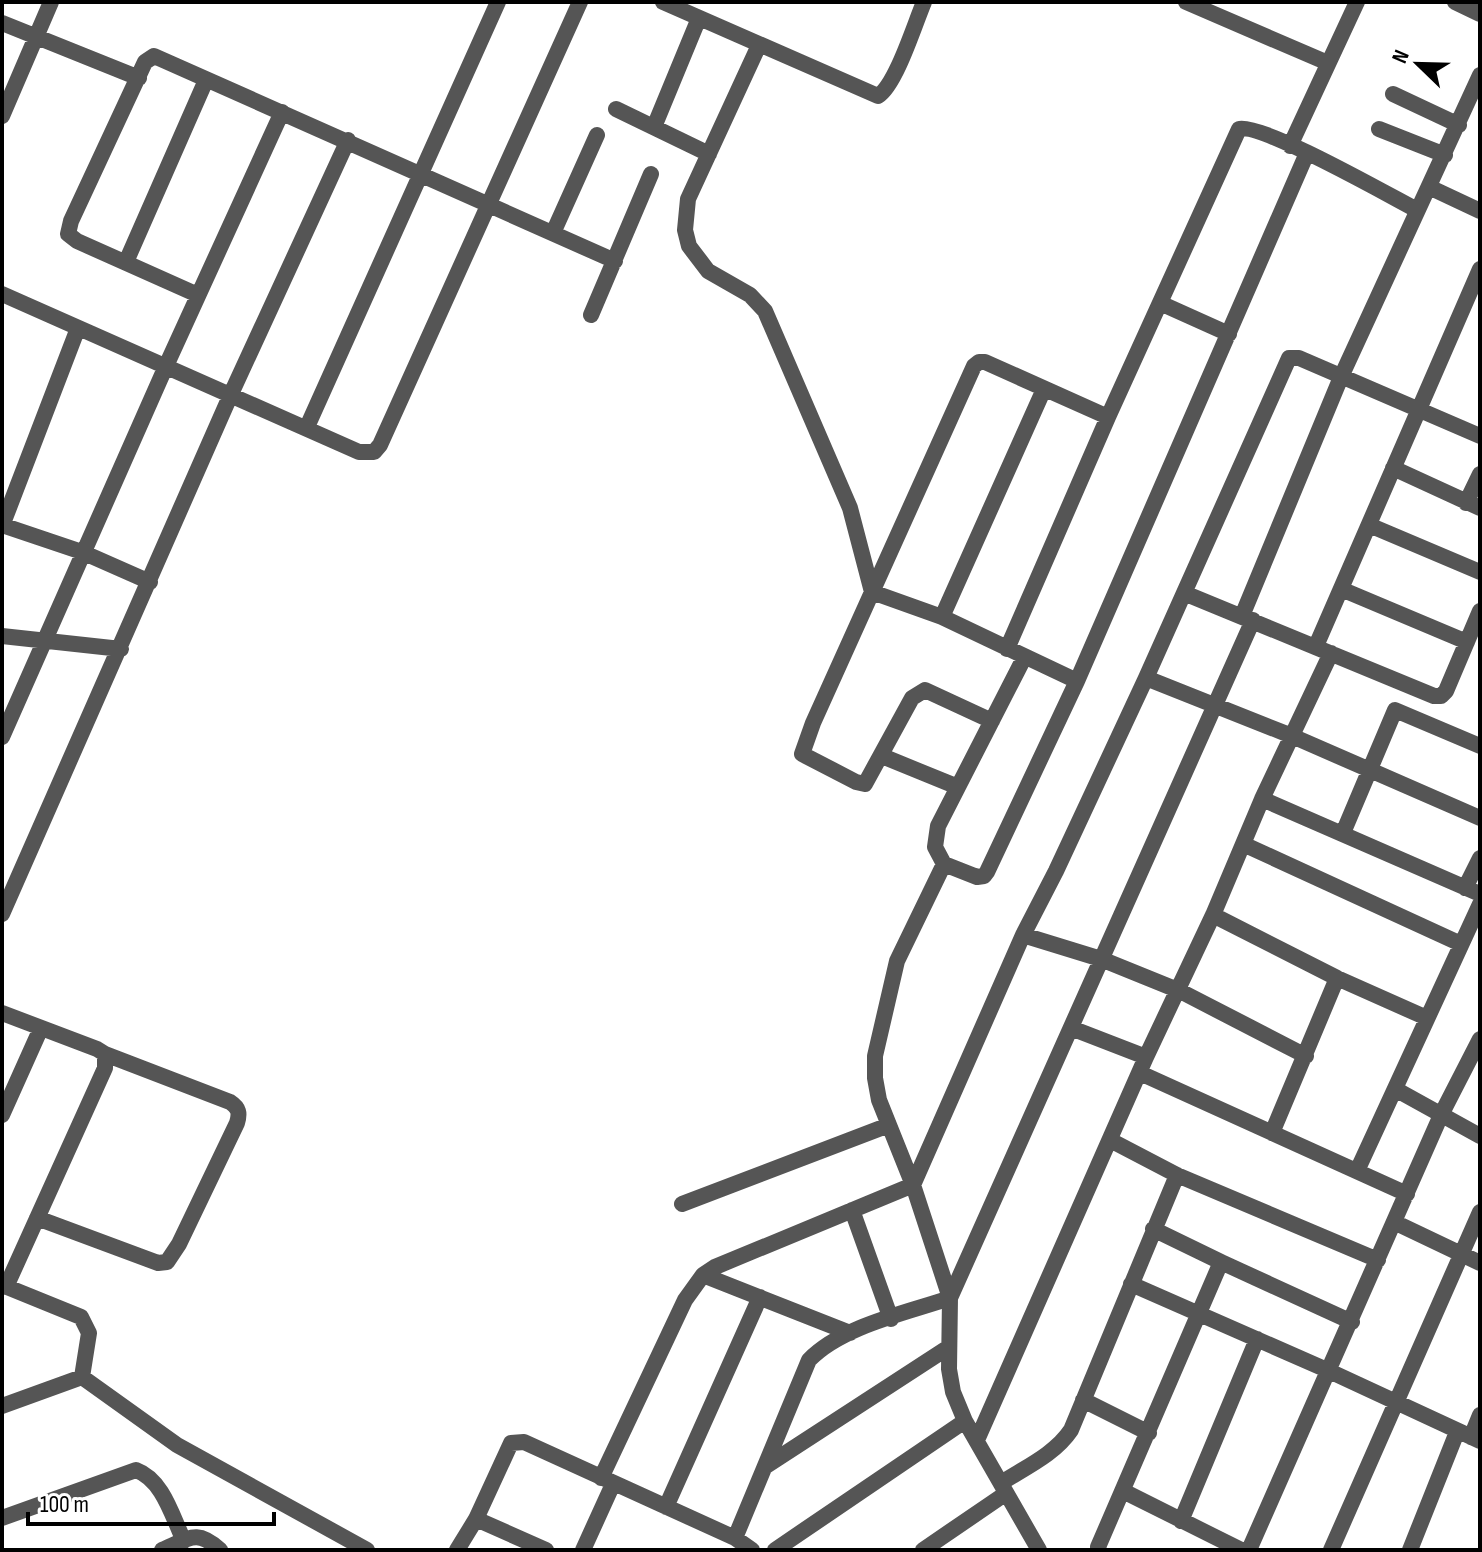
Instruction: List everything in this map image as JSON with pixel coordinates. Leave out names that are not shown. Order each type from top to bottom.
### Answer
[{"type":"street","points":[[2,116],[51,2]]},
{"type":"street","points":[[307,427],[498,2]]},
{"type":"street","points":[[4,300],[78,328],[367,454],[374,452],[380,445],[580,2]]},
{"type":"street","points":[[663,2],[878,96],[893,77],[924,2]]},
{"type":"street","points":[[1186,2],[1328,63]]},
{"type":"street","points":[[1290,146],[1357,2]]},
{"type":"street","points":[[1455,2],[1480,14]]},
{"type":"street","points":[[654,127],[699,18]]},
{"type":"street","points":[[2,23],[139,78]]},
{"type":"street","points":[[759,45],[688,199],[685,230],[689,246],[708,271],[750,295],[765,311],[845,496],[857,528],[872,592]]},
{"type":"street","points":[[198,295],[77,241],[68,234],[71,221],[145,62],[154,56],[615,261]]},
{"type":"street","points":[[735,1538],[809,1360],[821,1348],[850,1333],[950,1298],[1214,704],[1341,377],[1480,75]]},
{"type":"street","points":[[126,262],[206,80]]},
{"type":"street","points":[[1393,94],[1459,125]]},
{"type":"street","points":[[616,109],[709,154]]},
{"type":"street","points":[[2,737],[46,642],[82,552],[282,112]]},
{"type":"street","points":[[1007,649],[1239,129],[1250,128],[1307,153],[1417,210]]},
{"type":"street","points":[[1379,129],[1445,155]]},
{"type":"street","points":[[553,233],[597,135]]},
{"type":"street","points":[[2,914],[231,394],[348,140]]},
{"type":"street","points":[[1024,658],[934,837],[935,847],[944,864],[977,877],[984,876],[1077,681],[1307,153]]},
{"type":"street","points":[[591,315],[651,174]]},
{"type":"street","points":[[1429,187],[1480,211]]},
{"type":"street","points":[[977,1440],[1292,736],[1324,650],[1341,589],[1480,269]]},
{"type":"street","points":[[1160,303],[1229,334]]},
{"type":"street","points":[[78,328],[2,525],[82,552],[150,582]]},
{"type":"street","points":[[583,1550],[607,1481],[685,1300],[703,1275],[715,1267],[913,1185],[1023,935],[1146,678],[1289,358],[1299,358],[1480,436]]},
{"type":"street","points":[[992,721],[925,690],[912,698],[865,784],[802,754],[813,723],[974,366],[985,362],[1108,417]]},
{"type":"street","points":[[942,617],[1044,389]]},
{"type":"street","points":[[1393,468],[1473,505],[1480,474]]},
{"type":"street","points":[[1369,525],[1480,572]]},
{"type":"street","points":[[1341,589],[1467,642]]},
{"type":"street","points":[[872,592],[942,617],[1077,681]]},
{"type":"street","points":[[1184,593],[1434,696],[1441,696],[1451,683],[1480,611]]},
{"type":"street","points":[[2,636],[121,649]]},
{"type":"street","points":[[1146,678],[1292,736],[1480,818]]},
{"type":"street","points":[[1343,833],[1405,684]]},
{"type":"street","points":[[1395,710],[1480,746]]},
{"type":"street","points":[[882,756],[958,787]]},
{"type":"street","points":[[1262,799],[1473,891],[1480,858]]},
{"type":"street","points":[[1243,844],[1461,944]]},
{"type":"street","points":[[944,864],[897,961],[878,1041],[875,1078],[879,1100],[913,1185],[950,1298],[949,1347],[953,1392],[965,1421],[1039,1550]]},
{"type":"street","points":[[1357,1171],[1480,904]]},
{"type":"street","points":[[1213,915],[1337,978],[1427,1018]]},
{"type":"street","points":[[1023,935],[1101,959],[1180,991],[1306,1056]]},
{"type":"street","points":[[1272,1133],[1337,978]]},
{"type":"street","points":[[2,1013],[230,1102],[237,1107],[239,1115],[179,1244],[167,1262],[158,1263],[37,1218]]},
{"type":"street","points":[[2,1115],[41,1028]]},
{"type":"street","points":[[1071,1028],[1272,1133],[1407,1194]]},
{"type":"street","points":[[1249,1550],[1441,1115],[1480,1039]]},
{"type":"street","points":[[82,1377],[89,1333],[81,1317],[4,1286],[105,1068],[105,1054]]},
{"type":"street","points":[[1395,1089],[1480,1136]]},
{"type":"street","points":[[682,1204],[889,1125]]},
{"type":"street","points":[[1110,1140],[1177,1175],[1378,1260]]},
{"type":"street","points":[[923,1550],[1063,1443],[1177,1175]]},
{"type":"street","points":[[852,1210],[891,1319]]},
{"type":"street","points":[[1331,1550],[1480,1212]]},
{"type":"street","points":[[1394,1222],[1480,1263]]},
{"type":"street","points":[[1153,1229],[1352,1322]]},
{"type":"street","points":[[1099,1550],[1221,1262]]},
{"type":"street","points":[[703,1275],[850,1333]]},
{"type":"street","points":[[1131,1284],[1327,1370],[1469,1437]]},
{"type":"street","points":[[666,1507],[760,1297]]},
{"type":"street","points":[[1181,1521],[1257,1339]]},
{"type":"street","points":[[766,1466],[949,1347]]},
{"type":"street","points":[[2,1406],[82,1377]]},
{"type":"street","points":[[82,1377],[177,1445],[367,1550]]},
{"type":"street","points":[[1083,1400],[1149,1433]]},
{"type":"street","points":[[1410,1550],[1480,1415]]},
{"type":"street","points":[[775,1550],[965,1421]]},
{"type":"street","points":[[457,1550],[476,1519],[511,1443],[517,1441],[735,1538],[752,1550]]},
{"type":"street","points":[[2,1518],[136,1470],[157,1484],[184,1541]]},
{"type":"street","points":[[1123,1491],[1241,1550]]},
{"type":"street","points":[[476,1519],[546,1550]]},
{"type":"street","points":[[162,1550],[201,1536],[220,1550]]}]
